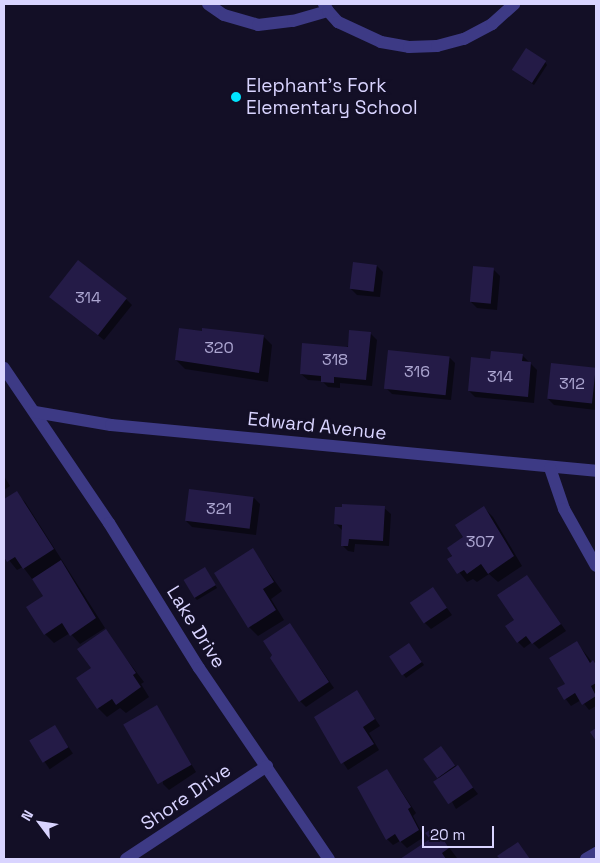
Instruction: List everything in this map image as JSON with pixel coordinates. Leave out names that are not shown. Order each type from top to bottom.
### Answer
[{"type":"street","points":[[208,4],[224,15],[258,25],[293,21],[326,7],[338,22],[360,34],[409,47],[437,46],[464,39],[492,24],[514,4]]},
{"type":"street","points":[[4,368],[34,412]]},
{"type":"street","name":"Edward Avenue","points":[[34,412],[111,425],[596,471]]},
{"type":"street","name":"Lake Drive","points":[[34,412],[199,668],[329,859]]},
{"type":"street","points":[[550,468],[564,509],[596,566]]},
{"type":"street","name":"Shore Drive","points":[[126,859],[267,766]]},
{"type":"street","points":[[586,859],[596,853]]},
{"type":"building","points":[[526,48],[546,61],[532,83],[512,70]]},
{"type":"building","points":[[78,260],[127,298],[98,335],[49,297]]},
{"type":"building","points":[[353,262],[377,265],[374,292],[350,289]]},
{"type":"building","points":[[473,266],[494,268],[491,304],[470,302]]},
{"type":"building","points":[[179,328],[202,331],[202,328],[264,335],[259,373],[175,360]]},
{"type":"building","points":[[349,330],[371,332],[366,380],[334,377],[334,383],[321,382],[321,376],[300,374],[302,343],[348,347]]},
{"type":"building","points":[[388,350],[450,356],[446,395],[384,389]]},
{"type":"building","points":[[491,351],[523,354],[522,361],[531,362],[528,397],[468,391],[471,357],[490,359]]},
{"type":"building","points":[[551,363],[596,368],[592,404],[547,399]]},
{"type":"building","points":[[189,489],[254,497],[250,529],[185,521]]},
{"type":"building","points":[[17,491],[54,549],[23,569],[15,557],[7,562],[4,557],[4,499]]},
{"type":"building","points":[[342,504],[385,506],[383,541],[349,539],[348,546],[341,546],[342,525],[334,524],[335,507],[342,507]]},
{"type":"building","points":[[484,506],[514,556],[488,574],[481,564],[467,574],[464,570],[457,574],[447,559],[452,556],[447,548],[463,537],[455,525]]},
{"type":"building","points":[[253,548],[274,582],[263,589],[276,610],[248,628],[214,573]]},
{"type":"building","points":[[61,560],[96,618],[70,636],[62,623],[44,635],[26,607],[43,596],[32,579]]},
{"type":"building","points":[[205,567],[216,585],[194,598],[184,580]]},
{"type":"building","points":[[527,575],[561,624],[532,644],[526,636],[517,643],[505,626],[514,620],[497,595]]},
{"type":"building","points":[[433,587],[447,608],[424,623],[410,603]]},
{"type":"building","points":[[290,623],[329,682],[299,702],[270,658],[272,655],[263,641]]},
{"type":"building","points":[[106,629],[136,673],[133,675],[141,687],[116,705],[112,699],[97,709],[76,678],[91,668],[77,649]]},
{"type":"building","points":[[577,641],[590,663],[593,660],[596,665],[596,683],[591,686],[596,696],[582,705],[575,693],[564,700],[557,688],[565,684],[549,658]]},
{"type":"building","points":[[409,643],[422,662],[402,675],[389,656]]},
{"type":"building","points":[[357,690],[375,719],[363,727],[374,744],[341,764],[314,717]]},
{"type":"building","points":[[157,705],[192,765],[158,784],[123,724]]},
{"type":"building","points":[[55,725],[68,747],[43,763],[29,740]]},
{"type":"building","points":[[596,728],[596,741],[590,732]]},
{"type":"building","points":[[441,746],[455,765],[437,778],[423,759]]},
{"type":"building","points":[[458,765],[473,787],[448,804],[433,782]]},
{"type":"building","points":[[387,769],[411,807],[408,809],[419,830],[400,842],[395,834],[386,840],[357,787]]},
{"type":"building","points":[[435,827],[449,848],[442,853],[446,859],[400,859],[430,839],[425,833]]},
{"type":"building","points":[[518,842],[530,859],[500,859],[497,856]]},
{"type":"place","name":"Elephant's Fork Elementary School","points":[[236,97]]}]
